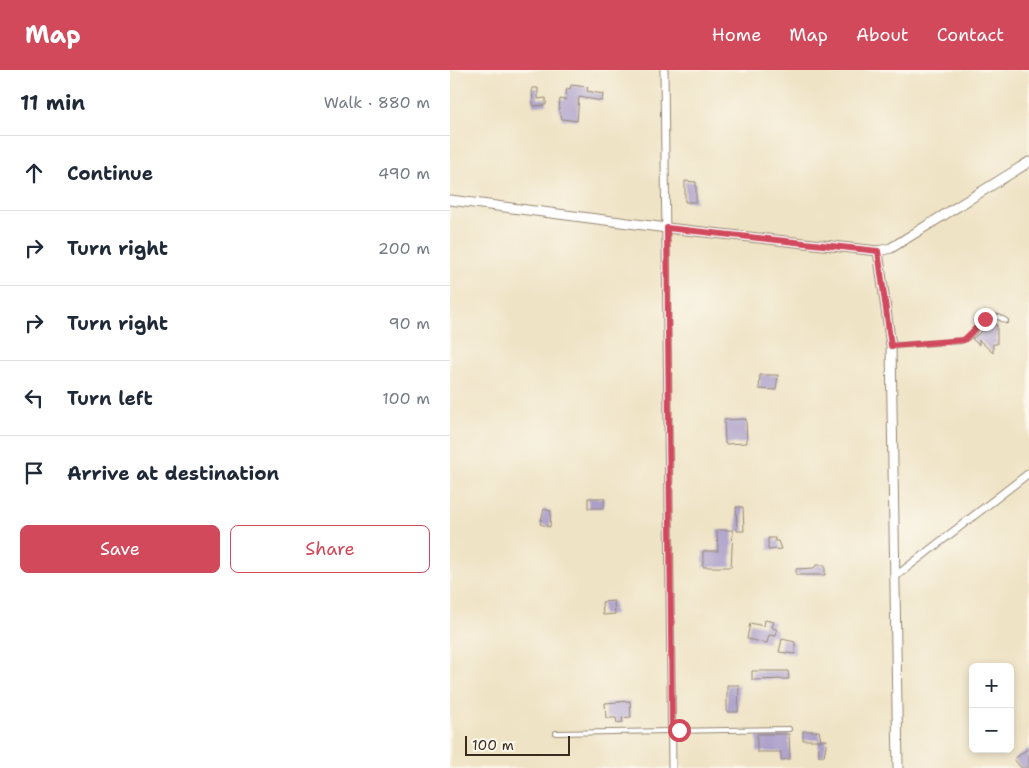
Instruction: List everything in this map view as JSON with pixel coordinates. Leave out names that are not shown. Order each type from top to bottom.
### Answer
[{"type":"street","points":[[664,70],[672,768]]},
{"type":"street","points":[[450,200],[667,228],[878,251],[891,248],[1029,162]]},
{"type":"street","points":[[878,251],[891,346],[898,768]]},
{"type":"street","points":[[896,576],[1029,474]]},
{"type":"lane","points":[[891,346],[967,339],[983,320],[991,315],[997,315],[1006,321]]},
{"type":"lane","points":[[556,733],[788,729]]},
{"type":"building","points":[[571,85],[588,87],[587,91],[603,94],[602,101],[579,97],[577,121],[562,119],[559,110],[560,99],[565,100],[567,88],[570,89]]},
{"type":"building","points":[[532,88],[538,88],[538,99],[546,98],[546,105],[533,106]]},
{"type":"building","points":[[685,181],[696,182],[696,202],[685,202]]},
{"type":"building","points":[[984,325],[997,325],[997,344],[993,344],[993,353],[979,340],[979,345],[972,339],[982,331]]},
{"type":"building","points":[[760,375],[778,375],[776,390],[759,389]]},
{"type":"building","points":[[746,419],[747,443],[725,444],[724,420]]},
{"type":"building","points":[[588,498],[604,498],[604,508],[588,508]]},
{"type":"building","points":[[736,507],[743,507],[744,531],[737,531]]},
{"type":"building","points":[[544,509],[551,511],[550,527],[540,524]]},
{"type":"building","points":[[717,530],[733,530],[731,567],[703,567],[703,551],[718,551]]},
{"type":"building","points":[[768,538],[775,538],[781,549],[768,550]]},
{"type":"building","points":[[816,565],[825,565],[825,575],[796,575],[796,569],[814,568]]},
{"type":"building","points":[[614,601],[615,614],[603,615],[602,602]]},
{"type":"building","points":[[765,620],[774,622],[772,627],[777,630],[776,636],[769,635],[767,643],[747,639],[750,623],[764,626]]},
{"type":"building","points":[[782,639],[795,642],[795,654],[779,652]]},
{"type":"building","points":[[752,671],[788,671],[789,679],[752,680]]},
{"type":"building","points":[[727,685],[739,685],[738,712],[727,712]]},
{"type":"building","points":[[630,701],[631,717],[622,718],[623,722],[617,723],[616,718],[606,718],[605,703]]},
{"type":"building","points":[[803,731],[819,731],[821,740],[827,740],[824,756],[819,756],[818,740],[803,740]]},
{"type":"building","points":[[757,734],[789,734],[790,759],[781,760],[781,752],[757,752]]},
{"type":"building","points":[[1029,748],[1029,768],[1021,768],[1014,759]]},
{"type":"route","points":[[679,730],[672,731],[667,228],[878,251],[891,346],[964,340],[985,319]]}]
